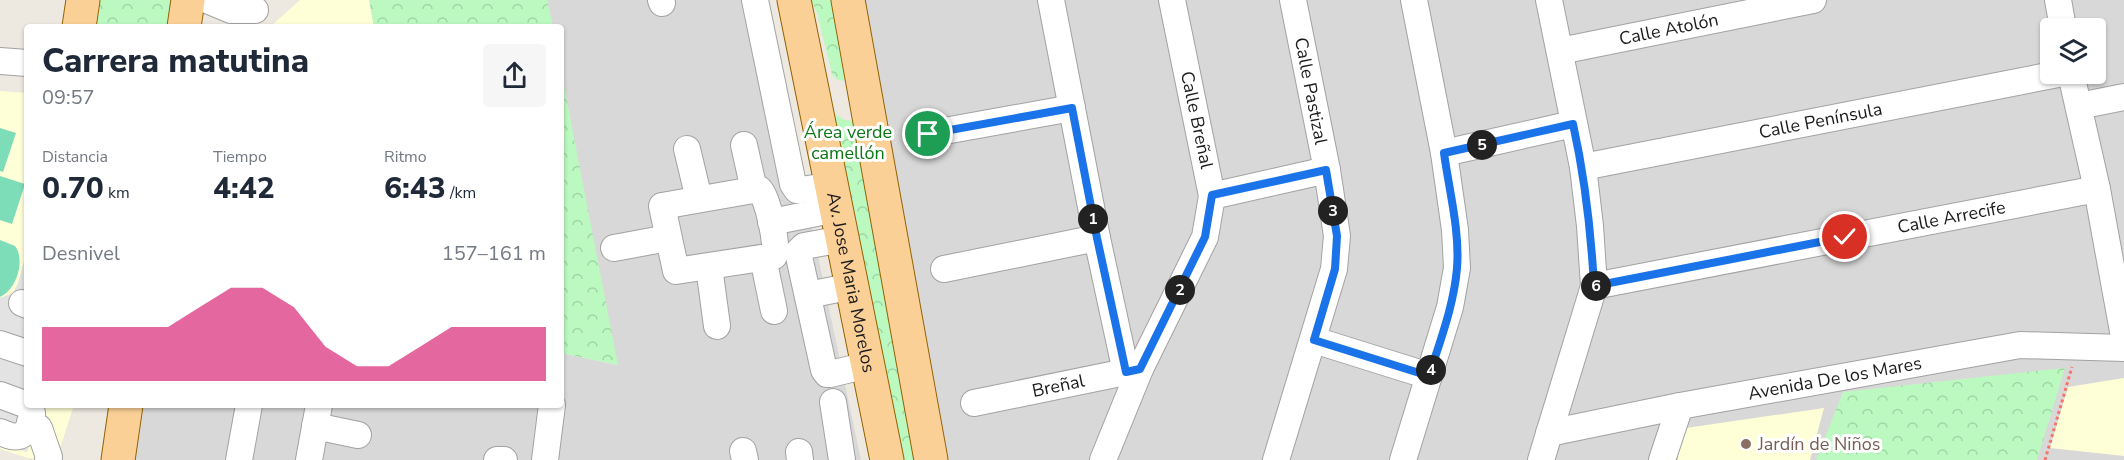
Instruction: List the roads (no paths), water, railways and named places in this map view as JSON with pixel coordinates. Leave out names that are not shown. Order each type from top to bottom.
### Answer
[{"type":"main road","points":[[79,24],[83,0]]},
{"type":"main road","points":[[184,24],[188,0]]},
{"type":"main road","name":"Av. Jose Maria Morelos","points":[[794,0],[887,460]]},
{"type":"main road","points":[[805,0],[810,10],[827,78],[838,87],[850,90],[864,87]]},
{"type":"main road","points":[[848,0],[931,460]]},
{"type":"main road","points":[[118,460],[126,408]]},
{"type":"street","points":[[207,0],[231,10],[261,5]]},
{"type":"street","points":[[755,0],[793,184],[797,190],[838,211]]},
{"type":"street","points":[[1051,0],[1097,238],[1133,371]]},
{"type":"street","name":"Calle Breñal","points":[[1103,460],[1133,371],[1205,237],[1212,195],[1172,0]]},
{"type":"street","name":"Calle Pastizal","points":[[1276,460],[1335,269],[1337,236],[1293,0]]},
{"type":"street","points":[[1403,460],[1450,307],[1457,268],[1455,230],[1444,153],[1414,0]]},
{"type":"street","points":[[1541,460],[1594,286],[1583,167],[1549,0]]},
{"type":"street","name":"Calle Atolón","points":[[1560,51],[1814,0]]},
{"type":"street","points":[[2058,0],[2061,18]]},
{"type":"street","points":[[239,24],[261,5]]},
{"type":"street","points":[[0,61],[24,63]]},
{"type":"street","points":[[770,68],[807,61]]},
{"type":"street","name":"Calle Península","points":[[1583,167],[2040,78]]},
{"type":"street","points":[[2074,84],[2097,189],[2114,224],[2124,337]]},
{"type":"street","points":[[2079,106],[2124,97]]},
{"type":"street","points":[[928,134],[1072,108]]},
{"type":"street","points":[[782,128],[819,119]]},
{"type":"street","points":[[1444,153],[1573,124]]},
{"type":"street","points":[[744,145],[754,190]]},
{"type":"street","points":[[687,149],[699,199]]},
{"type":"street","points":[[1212,195],[1326,170]]},
{"type":"street","name":"Calle Arrecife","points":[[1594,286],[2097,189]]},
{"type":"street","points":[[762,190],[771,222],[776,254],[676,271],[662,207],[699,199],[762,190]]},
{"type":"street","points":[[771,222],[838,211]]},
{"type":"street","points":[[838,211],[798,252],[824,370],[827,374],[831,374],[868,365]]},
{"type":"street","points":[[614,248],[668,238]]},
{"type":"street","points":[[944,269],[1097,238]]},
{"type":"street","points":[[763,258],[774,311]]},
{"type":"street","points":[[709,267],[717,326]]},
{"type":"street","points":[[808,295],[853,286]]},
{"type":"street","points":[[1314,340],[1429,376]]},
{"type":"street","points":[[0,344],[24,352]]},
{"type":"street","name":"Avenida De los Mares","points":[[1549,434],[1680,406],[2020,345],[2124,348]]},
{"type":"street","name":"Breñal","points":[[974,403],[1133,371]]},
{"type":"street","points":[[0,395],[28,411],[39,428],[48,460]]},
{"type":"street","points":[[832,402],[842,460]]},
{"type":"street","points":[[1662,460],[1680,406]]},
{"type":"street","points":[[239,460],[248,408]]},
{"type":"street","points":[[544,460],[552,408]]},
{"type":"street","points":[[0,432],[21,436],[26,432],[28,411]]},
{"type":"street","points":[[309,460],[317,416],[358,435]]},
{"type":"street","points":[[496,460],[504,460]]},
{"type":"place","name":"Jardín de Niños","points":[[1746,444]]},
{"type":"park label","name":"Área verde camellón","points":[[848,142]]}]
